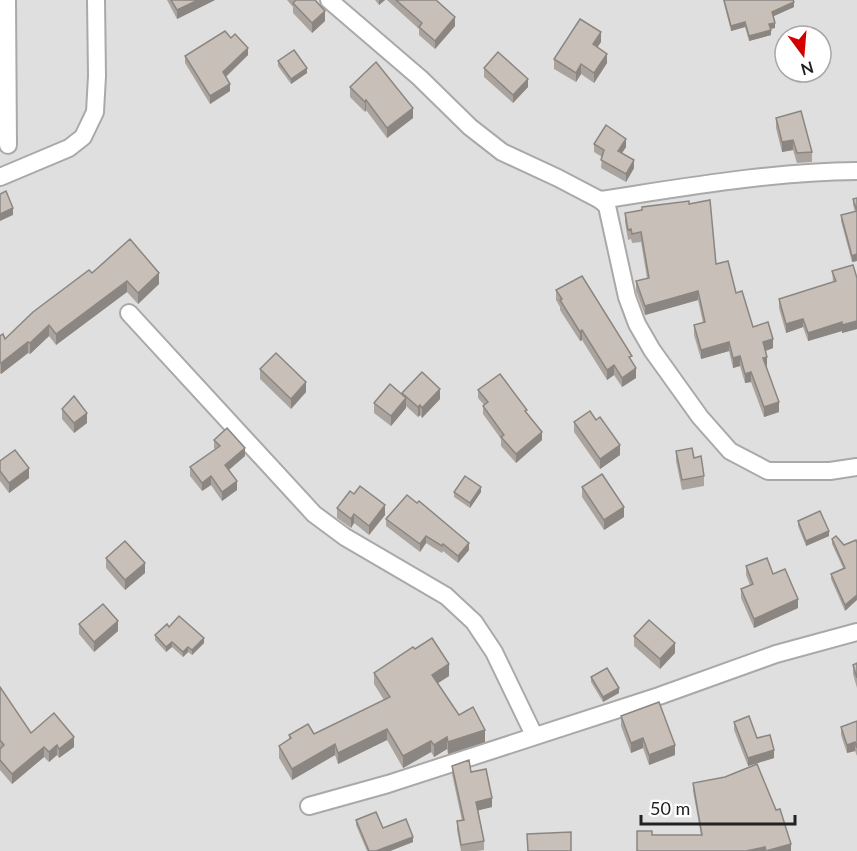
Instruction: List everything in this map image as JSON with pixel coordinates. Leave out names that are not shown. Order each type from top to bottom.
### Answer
[{"type":"street","points":[[7,0],[4,142],[28,165]]},
{"type":"street","points":[[0,177],[69,148],[83,137],[95,112],[96,0]]},
{"type":"street","points":[[329,0],[420,78],[470,127],[502,152],[600,200],[607,206],[627,297],[637,324],[652,350],[700,417],[730,451],[768,471],[830,471],[857,467]]},
{"type":"street","points":[[600,200],[734,179],[818,171],[857,171]]},
{"type":"street","points":[[129,313],[315,514],[345,537],[446,596],[474,622],[494,652],[534,735]]},
{"type":"street","points":[[309,806],[388,784],[658,696],[776,654],[857,632]]},
{"type":"shaded area","points":[[0,0],[857,0],[857,851],[0,851]]},
{"type":"building","points":[[171,0],[198,0],[177,10]]},
{"type":"building","points":[[296,0],[315,0],[325,11],[312,23],[293,3]]},
{"type":"building","points":[[396,0],[436,0],[455,17],[435,41],[419,27],[422,23]]},
{"type":"building","points":[[724,0],[793,0],[794,2],[772,12],[775,23],[769,24],[771,30],[749,36],[745,22],[731,26]]},
{"type":"building","points":[[580,19],[601,32],[593,44],[607,54],[594,73],[581,64],[576,73],[554,59]]},
{"type":"building","points":[[225,31],[231,38],[235,34],[248,48],[223,72],[230,84],[210,96],[185,56]]},
{"type":"building","points":[[294,50],[307,68],[291,79],[278,61]]},
{"type":"building","points":[[498,52],[528,79],[513,95],[484,68]]},
{"type":"building","points":[[376,62],[413,108],[387,128],[366,100],[365,102],[350,87]]},
{"type":"building","points":[[801,111],[812,152],[797,153],[793,140],[782,142],[776,118]]},
{"type":"building","points":[[606,125],[626,139],[618,151],[634,160],[626,174],[601,160],[604,150],[594,144]]},
{"type":"building","points":[[6,191],[13,208],[0,214],[0,194]]},
{"type":"building","points":[[857,198],[857,211],[853,199]]},
{"type":"building","points":[[710,200],[716,264],[728,261],[736,293],[742,291],[753,327],[768,322],[773,339],[763,342],[767,357],[763,358],[779,402],[764,407],[751,372],[745,374],[740,356],[733,358],[729,342],[701,350],[694,325],[705,322],[698,291],[645,306],[636,281],[649,278],[641,232],[632,234],[631,229],[628,230],[625,213],[642,210],[642,207],[689,201],[689,204]]},
{"type":"building","points":[[857,211],[857,254],[852,256],[841,215]]},
{"type":"building","points":[[130,239],[159,273],[138,293],[127,281],[56,334],[49,325],[30,343],[28,342],[0,362],[0,336],[3,334],[5,339],[33,312],[89,270],[92,273]]},
{"type":"building","points":[[853,265],[857,278],[857,321],[842,325],[842,322],[808,333],[803,319],[786,324],[779,299],[836,281],[832,271]]},
{"type":"building","points":[[582,276],[632,356],[629,357],[636,368],[622,378],[614,365],[607,370],[582,330],[580,332],[556,290]]},
{"type":"building","points":[[276,353],[306,382],[291,399],[260,369]]},
{"type":"building","points":[[422,372],[440,389],[422,408],[402,393]]},
{"type":"building","points":[[500,374],[542,432],[516,454],[501,437],[504,435],[483,406],[488,402],[478,390]]},
{"type":"building","points":[[390,384],[406,398],[391,416],[374,403]]},
{"type":"building","points":[[74,396],[87,413],[74,423],[62,409]]},
{"type":"building","points":[[590,411],[596,420],[600,417],[620,445],[600,459],[574,422]]},
{"type":"building","points":[[227,428],[245,448],[225,465],[237,481],[222,492],[211,476],[202,483],[190,467],[220,446],[214,440]]},
{"type":"building","points":[[692,448],[694,458],[701,456],[704,476],[682,480],[676,451]]},
{"type":"building","points":[[15,450],[29,468],[9,483],[0,471],[0,461]]},
{"type":"building","points":[[602,474],[624,507],[604,520],[582,487]]},
{"type":"building","points":[[465,476],[481,487],[470,503],[454,492]]},
{"type":"building","points":[[360,486],[385,505],[369,526],[354,514],[351,519],[337,508],[350,491],[354,494]]},
{"type":"building","points":[[407,495],[417,503],[419,501],[469,543],[458,556],[443,544],[442,546],[426,536],[420,544],[386,519]]},
{"type":"building","points":[[820,511],[829,531],[806,541],[798,521]]},
{"type":"building","points":[[836,536],[844,545],[856,540],[857,543],[857,595],[845,605],[831,574],[845,568],[832,539]]},
{"type":"building","points":[[125,541],[145,563],[125,580],[106,558]]},
{"type":"building","points":[[767,558],[773,574],[785,569],[798,599],[754,619],[741,589],[753,584],[746,566]]},
{"type":"building","points":[[103,604],[118,621],[94,642],[79,624]]},
{"type":"building","points":[[179,616],[204,638],[192,650],[188,647],[183,652],[172,642],[166,647],[155,635],[167,624],[169,627]]},
{"type":"building","points":[[649,620],[675,643],[660,659],[634,636]]},
{"type":"building","points":[[432,638],[449,664],[432,675],[459,715],[473,707],[485,730],[448,742],[447,737],[434,745],[431,741],[403,756],[387,729],[338,753],[335,744],[292,769],[279,746],[291,738],[289,735],[308,724],[314,734],[390,697],[374,673],[413,647],[415,649]]},
{"type":"building","points":[[857,663],[857,678],[853,665]]},
{"type":"building","points":[[607,668],[619,688],[603,697],[591,677]]},
{"type":"building","points":[[0,687],[31,733],[54,713],[74,737],[59,749],[57,745],[49,752],[44,747],[12,774],[0,760],[0,749],[4,745],[0,740]]},
{"type":"building","points":[[659,702],[675,745],[649,755],[643,738],[631,743],[621,716]]},
{"type":"building","points":[[749,716],[757,738],[770,735],[774,750],[748,758],[734,722]]},
{"type":"building","points":[[857,721],[857,748],[855,742],[847,745],[841,727]]},
{"type":"building","points":[[469,760],[471,772],[486,769],[492,798],[476,802],[484,841],[461,845],[457,821],[464,820],[452,766]]},
{"type":"building","points":[[757,764],[776,810],[780,809],[791,844],[766,851],[765,847],[746,851],[637,851],[637,831],[652,831],[652,835],[702,835],[693,783],[725,777]]},
{"type":"building","points":[[376,812],[383,828],[406,819],[413,837],[376,851],[369,851],[356,820]]},
{"type":"building","points":[[571,832],[571,851],[528,851],[527,834]]}]
